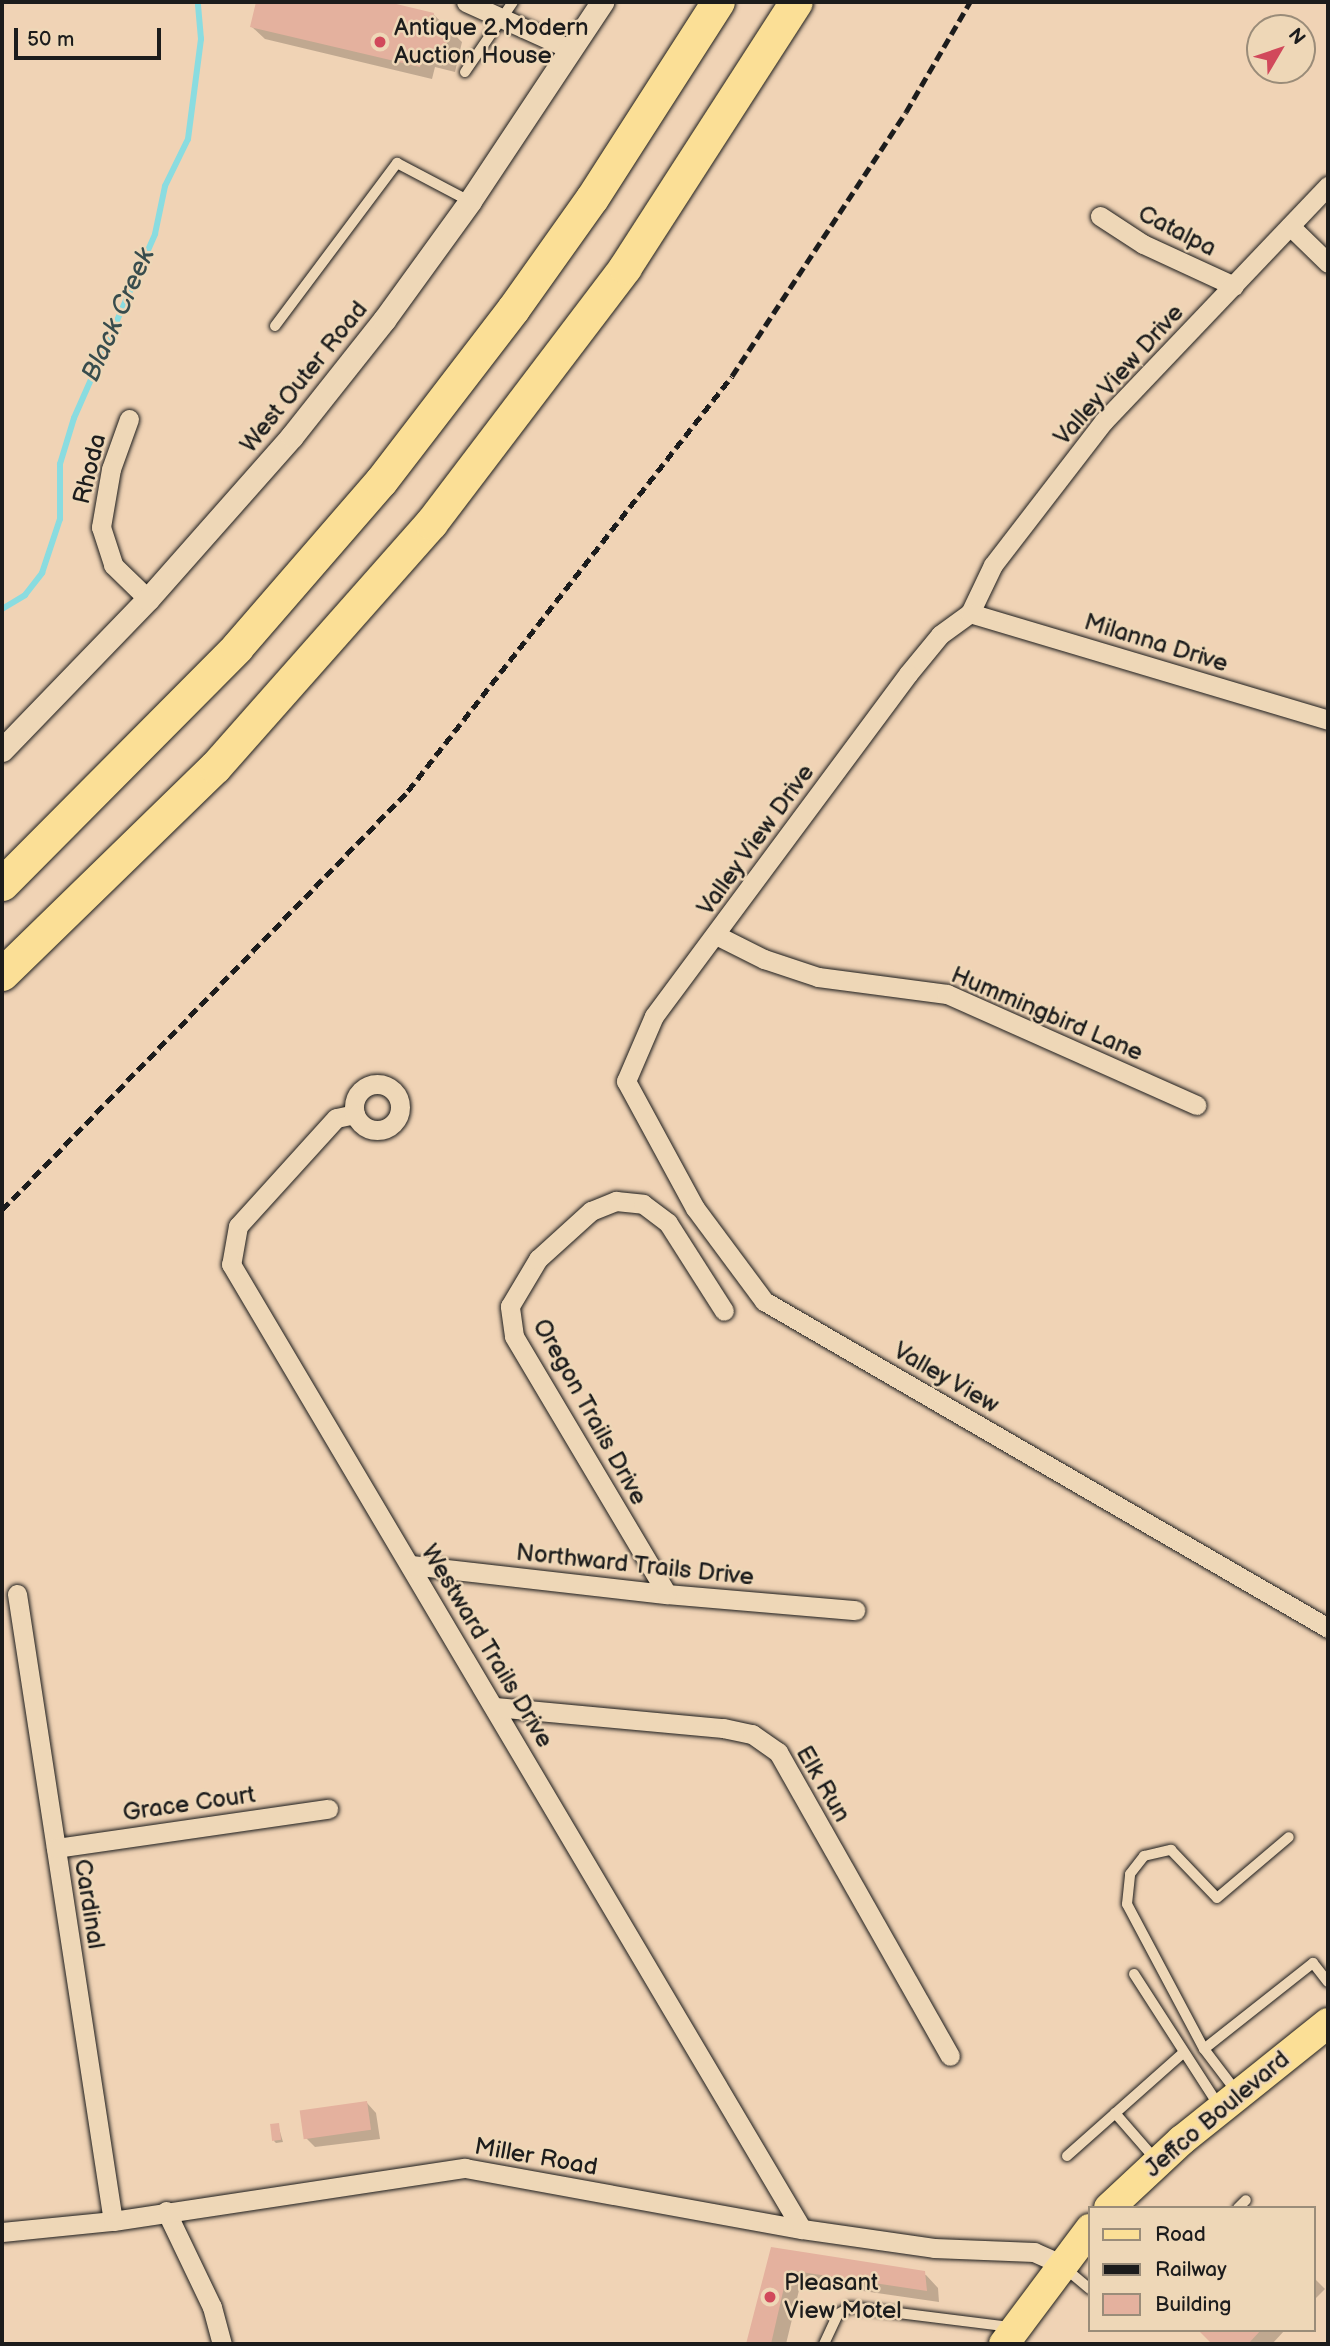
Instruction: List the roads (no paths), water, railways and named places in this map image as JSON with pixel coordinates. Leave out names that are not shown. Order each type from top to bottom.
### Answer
[{"type":"highway","points":[[2,884],[219,666],[380,481],[584,209],[718,2]]},
{"type":"highway","points":[[2,974],[225,757],[431,523],[625,267],[796,2]]},
{"type":"main road","name":"Jeffco Boulevard","points":[[1111,2206],[1157,2162],[1328,2023]]},
{"type":"main road","points":[[1009,2336],[1060,2264],[1088,2231]]},
{"type":"street","points":[[466,2],[509,9],[572,50]]},
{"type":"street","name":"West Outer Road","points":[[2,750],[148,598],[292,436],[384,320],[470,201],[602,2]]},
{"type":"street","name":"Valley View Drive","points":[[625,1081],[654,1016],[940,635],[970,613],[993,565],[1104,421],[1328,187]]},
{"type":"street","name":"Catalpa","points":[[1101,216],[1143,244],[1234,286]]},
{"type":"street","points":[[1290,226],[1328,263]]},
{"type":"street","name":"Rhoda","points":[[129,419],[111,469],[101,527],[113,565],[148,598]]},
{"type":"street","name":"Milanna Drive","points":[[970,613],[1328,720]]},
{"type":"street","name":"Hummingbird Lane","points":[[716,935],[764,959],[818,977],[947,994],[1196,1105]]},
{"type":"street","name":"Valley View","points":[[625,1081],[695,1208],[764,1301],[1328,1629]]},
{"type":"street","name":"Westward Trails Drive","points":[[355,1114],[337,1118],[238,1226],[231,1264],[802,2229]]},
{"type":"street","name":"Oregon Trails Drive","points":[[667,1594],[514,1336],[510,1307],[538,1259],[591,1211],[616,1201],[643,1204],[667,1223],[724,1311]]},
{"type":"street","name":"Northward Trails Drive","points":[[411,1565],[667,1594],[855,1610]]},
{"type":"street","name":"Cardinal","points":[[17,1594],[113,2221]]},
{"type":"street","name":"Elk Run","points":[[495,1707],[723,1728],[752,1734],[778,1752],[950,2056]]},
{"type":"street","name":"Grace Court","points":[[56,1848],[328,1809]]},
{"type":"street","name":"Miller Road","points":[[2,2232],[113,2221],[465,2168],[802,2229],[934,2248],[1034,2252],[1060,2264]]},
{"type":"street","points":[[166,2211],[212,2307],[222,2344]]},
{"type":"lane","points":[[465,72],[509,9]]},
{"type":"lane","points":[[275,326],[397,163],[470,201]]},
{"type":"lane","points":[[1230,2102],[1205,2049],[1127,1904],[1130,1874],[1144,1856],[1171,1850],[1217,1898],[1289,1838]]},
{"type":"lane","points":[[1205,2049],[1313,1963],[1328,1982]]},
{"type":"lane","points":[[1134,1975],[1182,2054],[1230,2102]]},
{"type":"lane","points":[[1066,2156],[1182,2054]]},
{"type":"lane","points":[[1115,2113],[1157,2162]]},
{"type":"lane","points":[[1060,2264],[1088,2287]]},
{"type":"lane","points":[[824,2344],[838,2314],[850,2308],[1009,2336]]},
{"type":"waterway","name":"Black Creek","points":[[2,609],[25,595],[42,573],[60,519],[60,464],[74,418],[155,234],[165,186],[188,139],[201,39],[198,2]]},
{"type":"railway","points":[[2,1210],[408,791],[732,376],[906,112],[970,2]]},
{"type":"place","name":"Antique 2 Modern Auction House","points":[[380,42]]},
{"type":"place","name":"Pleasant View Motel","points":[[770,2297]]}]
